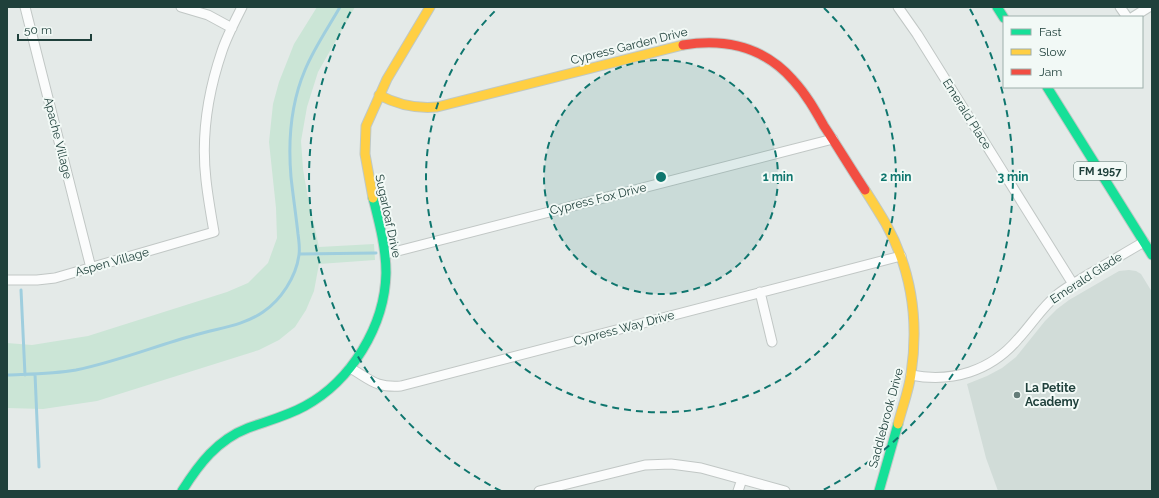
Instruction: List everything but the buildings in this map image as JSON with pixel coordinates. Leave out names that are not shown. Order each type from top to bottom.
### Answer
[{"type":"street","name":"Apache Village","points":[[25,7],[91,268]]},
{"type":"street","points":[[181,7],[208,15],[232,28],[242,7]]},
{"type":"street","name":"Sugarloaf Drive","points":[[182,491],[211,451],[224,440],[243,429],[291,413],[326,393],[341,379],[366,346],[379,315],[385,282],[386,254],[367,172],[365,157],[365,133],[368,121],[379,95],[393,68],[430,7]]},
{"type":"street","name":"Emerald Place","points":[[898,7],[1073,284]]},
{"type":"street","points":[[997,7],[1003,16]]},
{"type":"street","points":[[1120,7],[1126,16]]},
{"type":"street","points":[[1136,16],[1149,7]]},
{"type":"street","name":"Aspen Village","points":[[7,280],[49,279],[214,232],[206,180],[204,143],[211,90],[222,51],[232,28]]},
{"type":"street","name":"Cypress Garden Drive","points":[[379,95],[391,102],[406,107],[437,107],[680,45],[702,41],[735,45],[752,50],[782,68],[801,89],[886,224],[901,256]]},
{"type":"street","name":"FM 1957","points":[[1048,88],[1152,255]]},
{"type":"street","name":"Cypress Fox Drive","points":[[386,254],[833,139]]},
{"type":"street","name":"Emerald Glade","points":[[912,375],[947,378],[971,372],[987,364],[1010,347],[1046,304],[1058,294],[1144,242]]},
{"type":"street","name":"Cypress Way Drive","points":[[350,368],[381,386],[401,386],[901,256]]},
{"type":"street","name":"Saddlebrook Drive","points":[[879,491],[912,375],[915,319],[909,282],[901,256]]},
{"type":"street","points":[[760,292],[772,342]]},
{"type":"street","points":[[539,491],[624,469],[656,464],[686,465],[785,491]]},
{"type":"street","points":[[738,491],[742,479]]},
{"type":"shaded area","points":[[1119,271],[1136,271],[1141,274],[1152,292],[1152,491],[998,491],[986,458],[967,384],[1002,368],[1016,357],[1045,321],[1069,300]]},
{"type":"green space","points":[[317,7],[355,7],[318,72],[307,107],[301,141],[303,169],[319,247],[374,244],[375,260],[319,264],[314,291],[306,310],[295,327],[279,340],[259,350],[97,401],[43,409],[7,408],[7,343],[32,345],[88,336],[227,292],[248,283],[268,263],[277,238],[276,208],[269,142],[273,104],[279,82],[294,44]]},
{"type":"waterway","points":[[7,375],[42,374],[76,370],[106,363],[180,339],[239,324],[255,317],[276,301],[287,287],[295,272],[299,252],[290,164],[290,136],[296,96],[309,62],[340,7]]},
{"type":"waterway","points":[[300,254],[376,253]]},
{"type":"waterway","points":[[21,290],[25,375]]},
{"type":"waterway","points":[[35,374],[39,467]]},
{"type":"traffic: fast","points":[[997,7],[1003,16]]},
{"type":"traffic: fast","points":[[1048,88],[1152,255]]},
{"type":"traffic: fast","points":[[182,491],[202,462],[227,439],[248,428],[291,413],[305,406],[322,395],[351,367],[372,332],[384,293],[386,263],[380,225],[373,198]]},
{"type":"traffic: fast","points":[[879,491],[898,424]]},
{"type":"traffic: slow","points":[[373,198],[365,154],[366,126],[387,79],[430,7]]},
{"type":"traffic: slow","points":[[379,95],[407,106],[437,107],[683,45]]},
{"type":"traffic: slow","points":[[865,190],[895,242],[902,260],[911,297],[914,335],[911,374],[898,424]]},
{"type":"traffic: jam","points":[[683,45],[699,43],[729,44],[757,53],[782,69],[798,85],[806,96],[865,190]]},
{"type":"place","name":"La Petite Academy","points":[[1017,395]]}]
